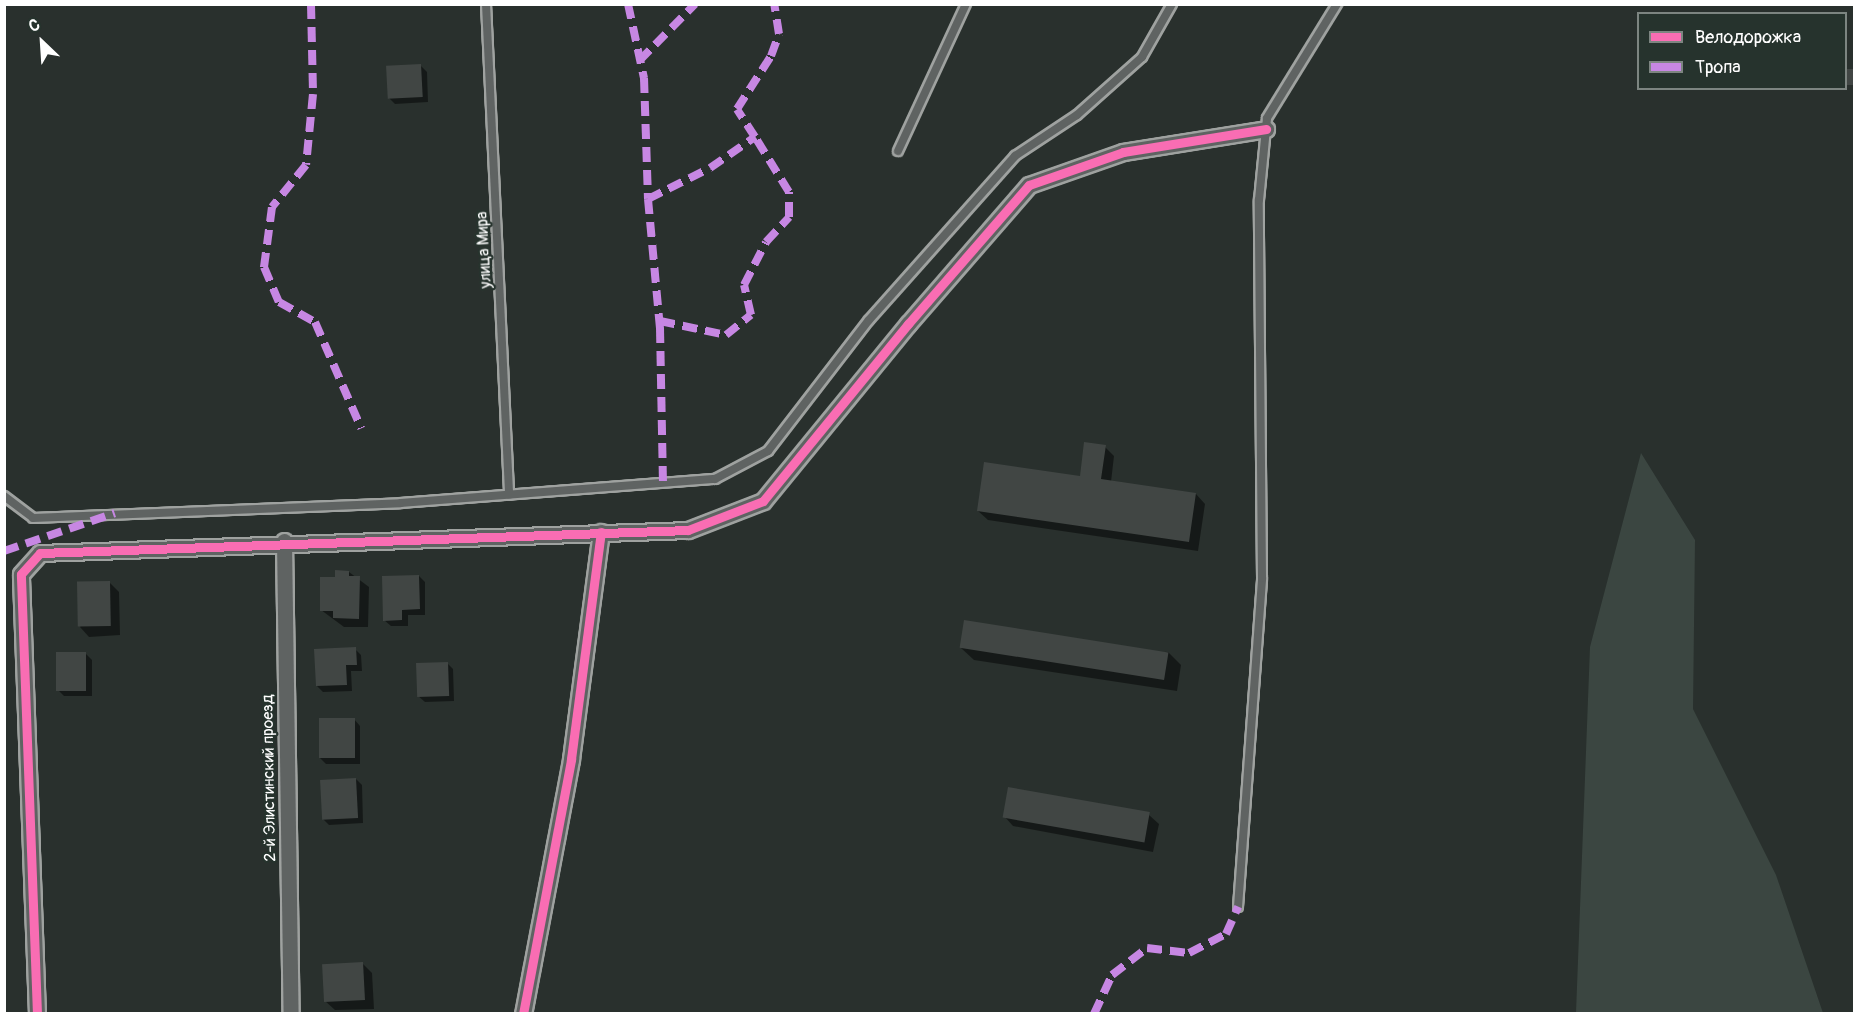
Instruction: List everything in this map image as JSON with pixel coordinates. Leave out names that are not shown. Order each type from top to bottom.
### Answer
[{"type":"street","points":[[37,1014],[21,574],[40,553],[284,541],[688,530],[763,501],[908,324],[1029,185],[1123,152],[1266,129]]},
{"type":"street","points":[[523,1014],[571,759],[601,532]]},
{"type":"street","name":"2-й Элистинский проезд","points":[[284,541],[291,1014]]},
{"type":"lane","name":"улица Мира","points":[[486,4],[509,494]]},
{"type":"lane","points":[[898,151],[966,4]]},
{"type":"lane","points":[[4,496],[33,518],[509,494],[715,479],[768,451],[869,320],[1015,156],[1077,115],[1142,57],[1172,4]]},
{"type":"lane","points":[[1238,907],[1262,578],[1259,200],[1267,118],[1337,4]]},
{"type":"shaded area","points":[[1641,453],[1695,540],[1693,709],[1776,875],[1823,1013],[1576,1013],[1590,647]]},
{"type":"building","points":[[421,64],[423,97],[388,99],[386,66]]},
{"type":"building","points":[[1847,69],[1854,69],[1854,85],[1847,85]]},
{"type":"building","points":[[1084,442],[1106,445],[1101,479],[1196,493],[1189,542],[977,511],[984,462],[1080,476]]},
{"type":"building","points":[[335,570],[349,571],[349,576],[360,576],[359,619],[333,618],[333,611],[320,611],[320,577],[335,577]]},
{"type":"building","points":[[419,575],[420,609],[402,610],[402,620],[383,621],[382,576]]},
{"type":"building","points":[[110,581],[111,626],[78,627],[77,582]]},
{"type":"building","points":[[964,620],[1168,652],[1164,680],[960,648]]},
{"type":"building","points":[[356,647],[357,665],[346,665],[347,685],[316,686],[314,649]]},
{"type":"building","points":[[56,652],[86,652],[86,691],[56,691]]},
{"type":"building","points":[[448,662],[449,696],[417,697],[416,663]]},
{"type":"building","points":[[319,718],[355,718],[355,758],[319,758]]},
{"type":"building","points":[[356,778],[358,818],[322,820],[320,780]]},
{"type":"building","points":[[1008,787],[1150,812],[1144,843],[1003,818]]},
{"type":"building","points":[[363,962],[365,1000],[324,1002],[322,964]]},
{"type":"marked path","points":[[311,4],[313,94],[306,165],[272,207],[264,267],[279,302],[315,322],[361,428]]},
{"type":"marked path","points":[[628,4],[644,78],[648,199],[660,328],[663,483]]},
{"type":"marked path","points":[[639,61],[695,4]]},
{"type":"marked path","points":[[648,199],[710,168],[755,137],[737,109],[771,56],[779,34],[774,4]]},
{"type":"marked path","points":[[660,321],[726,335],[751,315],[744,285],[766,242],[789,217],[789,192],[755,137]]},
{"type":"marked path","points":[[4,551],[115,513]]},
{"type":"marked path","points":[[1094,1014],[1112,975],[1147,948],[1189,953],[1226,934],[1238,907]]},
{"type":"cycle path","points":[[37,1014],[21,574],[40,553],[688,530],[763,501],[908,324],[1029,185],[1123,152],[1266,129]]},
{"type":"cycle path","points":[[523,1014],[571,759],[601,532]]}]
